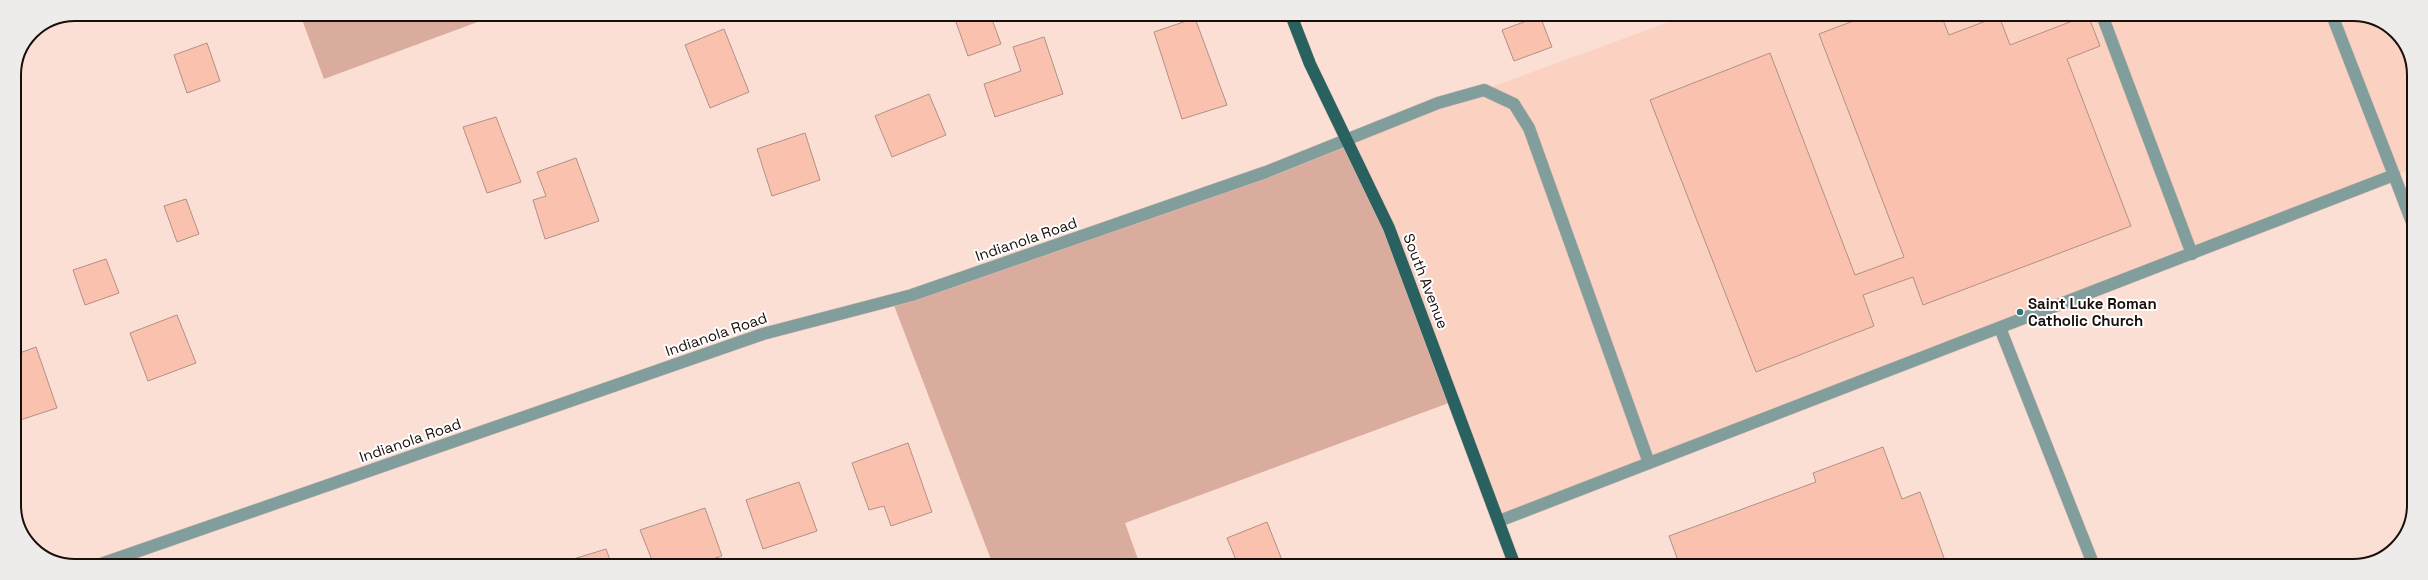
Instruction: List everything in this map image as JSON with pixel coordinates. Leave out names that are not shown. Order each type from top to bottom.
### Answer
[{"type":"main road","name":"South Avenue","points":[[1293,21],[1310,64],[1389,228],[1513,559]]},
{"type":"street","points":[[2104,21],[2192,254]]},
{"type":"street","points":[[2334,21],[2407,208]]},
{"type":"street","name":"Indianola Road","points":[[115,559],[763,334],[912,295],[1266,172],[1438,103],[1484,90],[1514,104],[1529,128],[1649,463]]},
{"type":"street","points":[[1499,521],[2394,175]]},
{"type":"street","points":[[2000,328],[2091,559]]},
{"type":"shaded area","points":[[303,21],[480,21],[324,79]]},
{"type":"shaded area","points":[[1672,21],[2353,21],[2374,25],[2389,34],[2394,39],[2403,54],[2407,71],[2407,171],[1499,521],[1347,140]]},
{"type":"shaded area","points":[[1347,140],[1454,401],[1125,523],[1138,559],[991,559],[892,300]]},
{"type":"building","points":[[993,21],[1001,44],[968,56],[956,22]]},
{"type":"building","points":[[1186,21],[1196,21],[1227,105],[1182,119],[1154,32]]},
{"type":"building","points":[[1526,21],[1542,21],[1552,47],[1514,61],[1502,30]]},
{"type":"building","points":[[1853,21],[1943,21],[1949,35],[1986,21],[2001,21],[2010,45],[2072,21],[2090,21],[2100,46],[2067,59],[2131,226],[1923,305],[1913,277],[1863,295],[1874,326],[1756,372],[1650,100],[1770,53],[1855,275],[1904,257],[1819,34]]},
{"type":"building","points":[[724,29],[749,92],[710,108],[685,45]]},
{"type":"building","points":[[1044,37],[1063,94],[995,117],[984,84],[1021,71],[1013,47]]},
{"type":"building","points":[[207,43],[220,81],[187,93],[174,55]]},
{"type":"building","points":[[929,94],[946,135],[892,157],[875,116]]},
{"type":"building","points":[[496,117],[521,182],[487,193],[463,127]]},
{"type":"building","points":[[805,133],[820,180],[772,196],[757,149]]},
{"type":"building","points":[[576,158],[599,221],[545,239],[533,200],[546,196],[537,172]]},
{"type":"building","points":[[186,199],[199,234],[177,242],[164,206]]},
{"type":"building","points":[[106,259],[119,293],[85,305],[73,270]]},
{"type":"building","points":[[177,315],[196,363],[148,381],[130,333]]},
{"type":"building","points":[[36,347],[57,408],[21,420],[21,352]]},
{"type":"building","points":[[908,443],[932,512],[891,526],[884,506],[869,510],[852,463]]},
{"type":"building","points":[[1883,447],[1902,499],[1920,492],[1944,559],[1677,559],[1669,536],[1816,482],[1813,473]]},
{"type":"building","points":[[799,482],[817,531],[763,549],[746,500]]},
{"type":"building","points":[[705,508],[722,556],[713,559],[652,559],[640,530]]},
{"type":"building","points":[[1267,522],[1282,559],[1236,559],[1227,538]]},
{"type":"building","points":[[606,549],[610,559],[574,559]]},
{"type":"place","name":"Saint Luke Roman Catholic Church","points":[[2020,312]]}]
